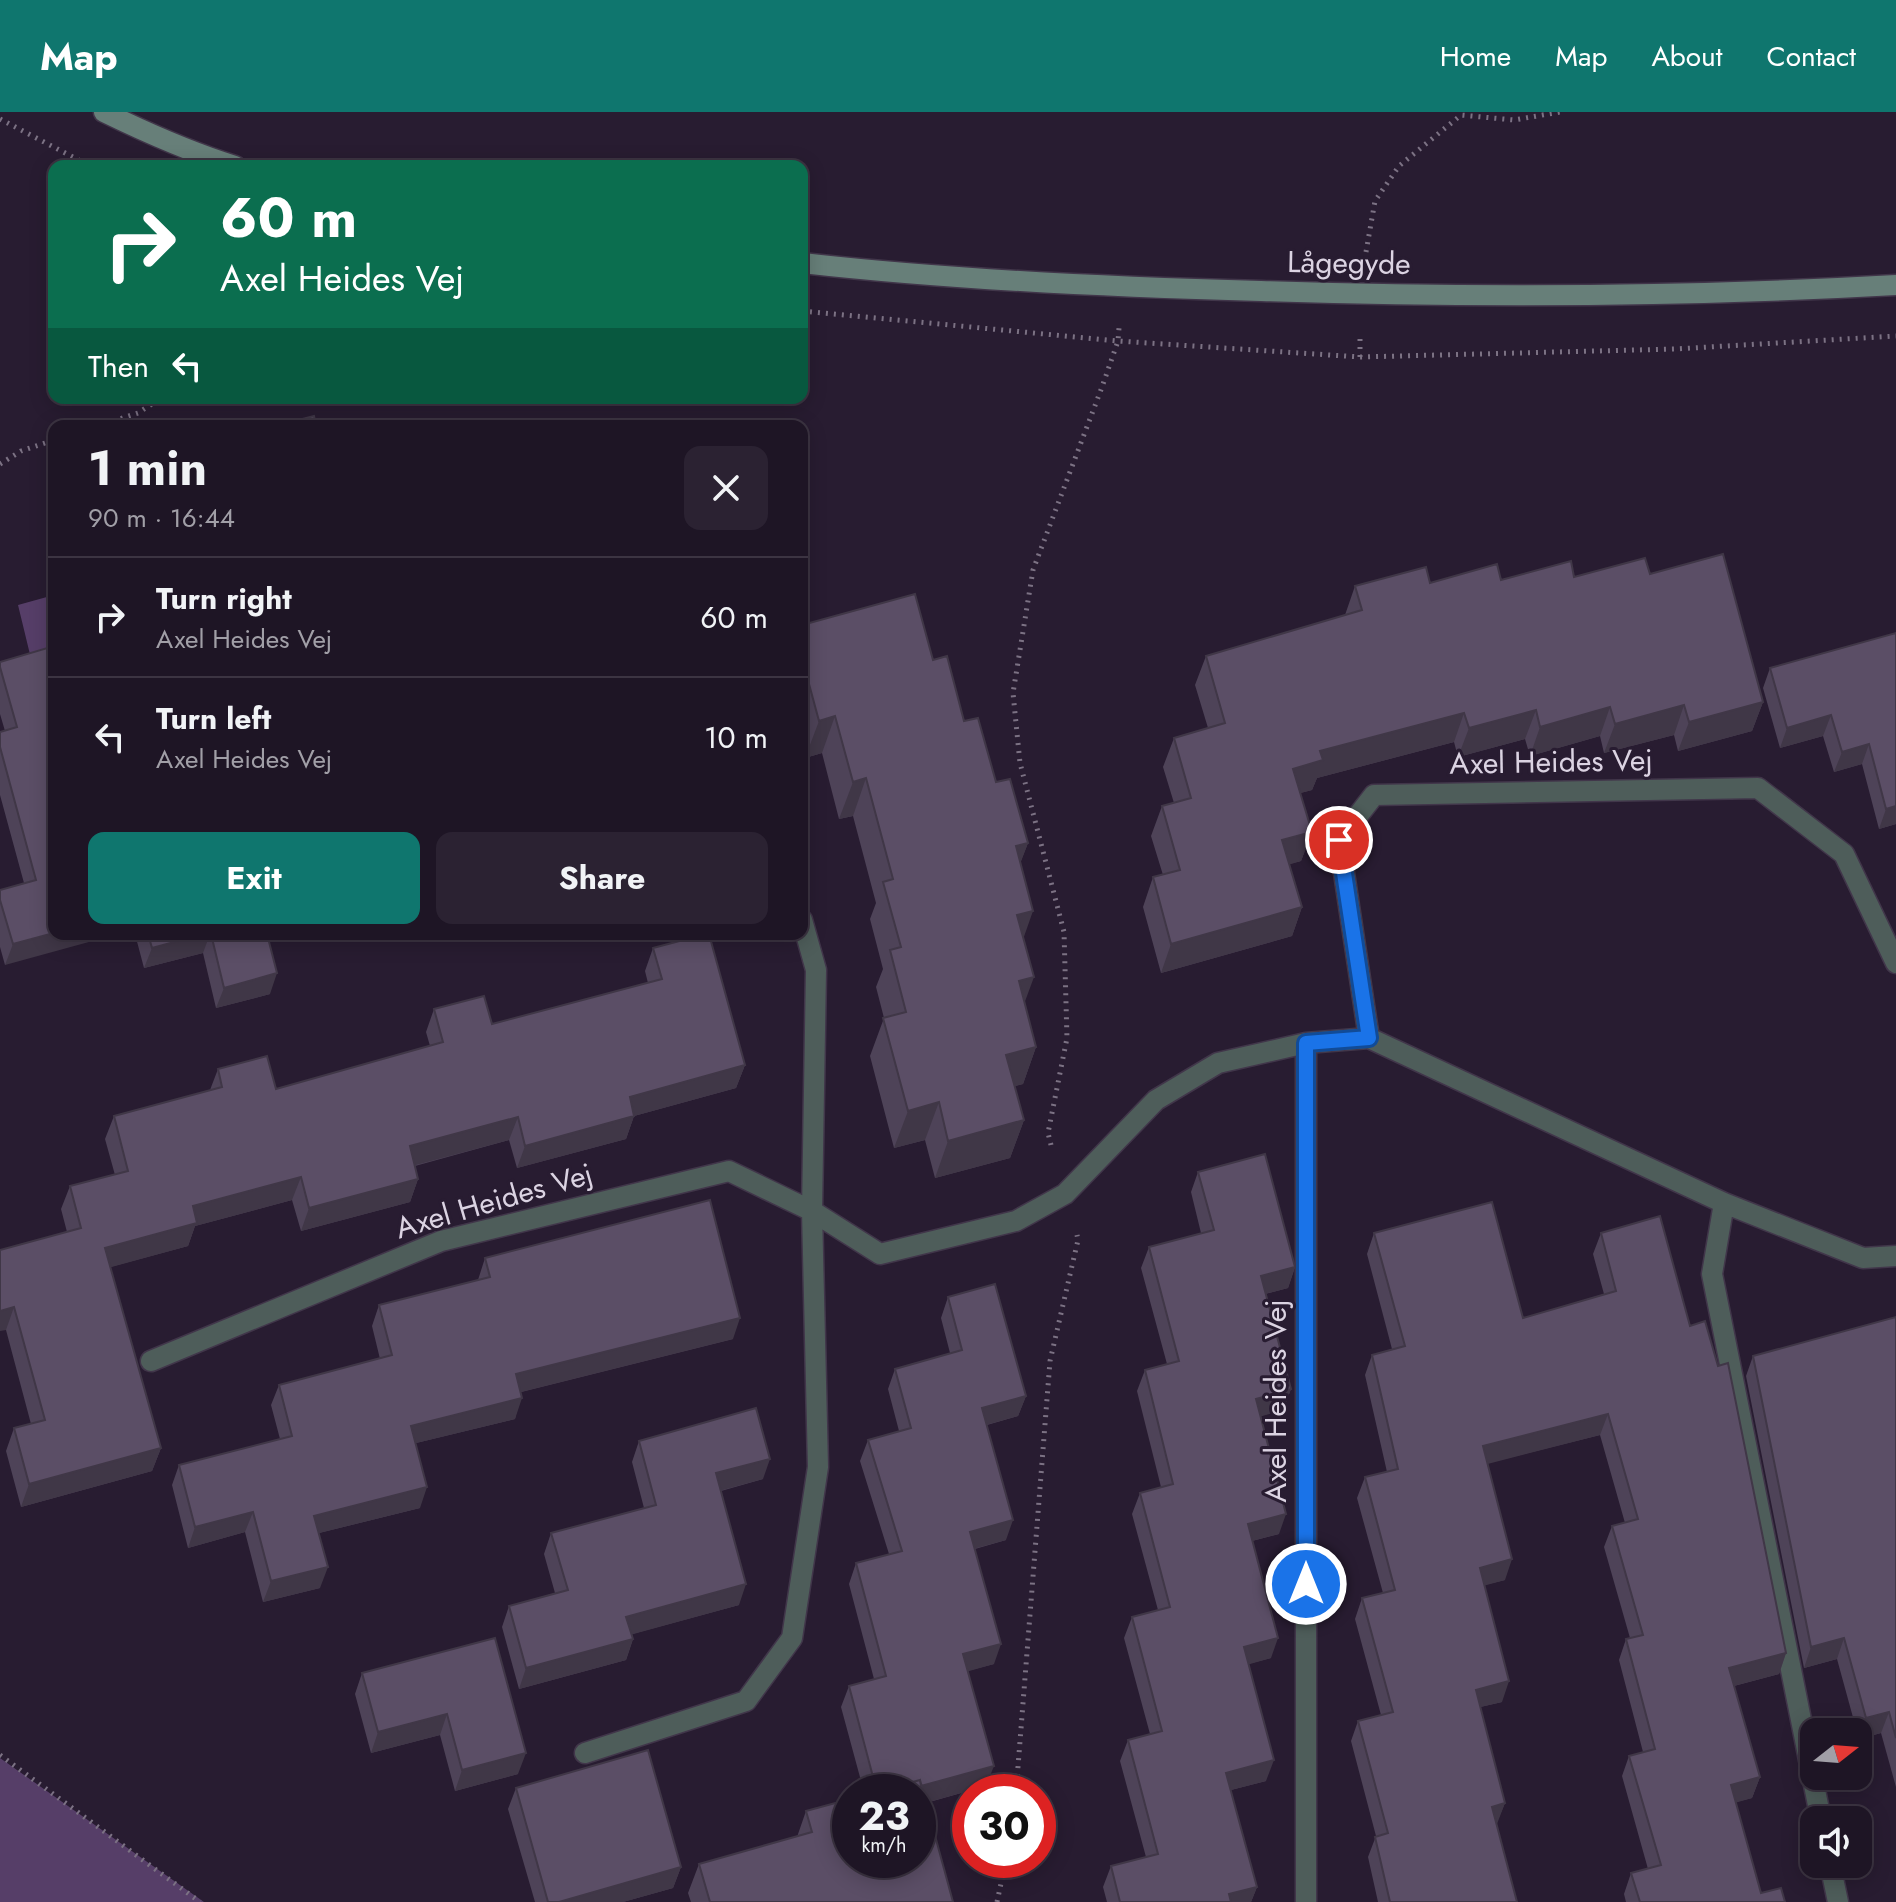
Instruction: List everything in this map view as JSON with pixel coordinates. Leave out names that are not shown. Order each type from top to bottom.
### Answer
[{"type":"street","points":[[104,112],[144,132],[216,160]]},
{"type":"street","name":"Lågegyde","points":[[808,264],[1123,287],[1361,294],[1710,294],[1896,285]]},
{"type":"street","name":"Axel Heides Vej","points":[[1369,1038],[1339,840],[1374,795],[1758,788],[1844,854],[1896,963]]},
{"type":"street","points":[[585,1753],[746,1701],[792,1638],[818,1467],[812,1211],[816,970],[808,940]]},
{"type":"street","name":"Axel Heides Vej","points":[[151,1361],[441,1241],[729,1171],[812,1211],[880,1254],[1016,1221],[1065,1194],[1156,1100],[1218,1063],[1306,1043],[1369,1038],[1724,1203],[1863,1258],[1896,1256]]},
{"type":"street","name":"Axel Heides Vej","points":[[1306,1043],[1306,1902]]},
{"type":"street","points":[[1724,1203],[1712,1274],[1818,1806]]},
{"type":"street","points":[[1833,1878],[1838,1902]]},
{"type":"path","points":[[1360,357],[1361,294],[1375,201],[1399,166],[1460,114],[1514,120],[1560,112]]},
{"type":"path","points":[[0,119],[79,160]]},
{"type":"path","points":[[1017,1774],[1050,1361],[1078,1240],[1048,1133],[1067,1038],[1064,932],[1020,763],[1013,693],[1033,570],[1118,341],[1123,287]]},
{"type":"path","points":[[808,312],[1118,341],[1360,357],[1675,349],[1896,336]]},
{"type":"path","points":[[116,420],[138,413],[152,404]]},
{"type":"path","points":[[0,464],[21,451],[48,442]]},
{"type":"path","points":[[0,1755],[200,1902]]},
{"type":"path","points":[[997,1902],[1002,1878]]},
{"type":"shaded area","points":[[48,597],[48,667],[34,671],[18,605]]},
{"type":"shaded area","points":[[0,1758],[204,1902],[0,1902]]},
{"type":"building","points":[[1723,554],[1763,702],[1689,722],[1684,705],[1615,724],[1610,707],[1540,727],[1536,710],[1469,728],[1464,713],[1320,751],[1323,760],[1293,769],[1312,832],[1282,840],[1302,907],[1171,944],[1153,877],[1180,870],[1162,806],[1191,798],[1174,738],[1225,723],[1206,656],[1362,610],[1355,586],[1426,567],[1430,583],[1497,564],[1501,580],[1571,561],[1574,577],[1645,558],[1650,574]]},
{"type":"building","points":[[915,594],[933,660],[947,656],[964,721],[978,718],[996,782],[1010,779],[1028,843],[1016,846],[1033,911],[1017,915],[1034,977],[1019,981],[1036,1047],[1006,1055],[1024,1120],[948,1141],[939,1102],[908,1111],[883,1018],[906,1012],[890,950],[901,947],[883,882],[893,879],[866,778],[853,782],[835,716],[819,721],[808,680],[808,623]]},
{"type":"building","points":[[1896,633],[1896,806],[1886,809],[1869,744],[1842,752],[1831,715],[1787,728],[1770,668]]},
{"type":"building","points":[[48,648],[48,935],[13,944],[0,890],[36,880],[0,747],[0,732],[17,727],[0,662]]},
{"type":"building","points":[[150,940],[182,940],[152,948]]},
{"type":"building","points":[[212,940],[269,940],[277,973],[224,988]]},
{"type":"building","points":[[683,940],[711,940],[745,1065],[630,1097],[634,1116],[525,1146],[518,1117],[410,1146],[418,1179],[309,1208],[301,1177],[193,1206],[197,1223],[105,1248],[161,1448],[29,1484],[14,1428],[45,1420],[14,1307],[0,1311],[0,1250],[81,1228],[70,1186],[128,1171],[114,1116],[222,1087],[218,1069],[267,1056],[276,1089],[443,1042],[434,1009],[484,996],[492,1024],[662,979],[653,948]]},
{"type":"building","points":[[1265,1154],[1295,1267],[1261,1276],[1291,1389],[1256,1399],[1286,1514],[1248,1524],[1278,1638],[1244,1647],[1274,1760],[1226,1773],[1257,1887],[1229,1894],[1231,1902],[1120,1902],[1111,1866],[1158,1854],[1128,1740],[1162,1731],[1132,1617],[1170,1607],[1140,1493],[1173,1484],[1145,1370],[1179,1361],[1149,1247],[1214,1230],[1198,1172]]},
{"type":"building","points":[[710,1200],[740,1318],[516,1374],[522,1398],[411,1426],[427,1487],[314,1516],[328,1567],[271,1581],[253,1512],[195,1527],[179,1465],[292,1436],[279,1385],[392,1355],[379,1305],[490,1277],[485,1258]]},
{"type":"building","points":[[1492,1202],[1523,1318],[1616,1291],[1601,1233],[1660,1216],[1690,1326],[1705,1321],[1718,1366],[1728,1363],[1786,1653],[1729,1668],[1760,1777],[1731,1785],[1761,1893],[1781,1888],[1785,1902],[1640,1902],[1631,1873],[1661,1865],[1629,1756],[1655,1749],[1626,1639],[1643,1635],[1612,1526],[1638,1519],[1608,1414],[1483,1446],[1512,1559],[1480,1568],[1509,1681],[1476,1690],[1505,1803],[1492,1807],[1517,1902],[1390,1902],[1375,1837],[1388,1833],[1358,1721],[1393,1712],[1362,1598],[1395,1590],[1365,1477],[1398,1469],[1372,1355],[1405,1346],[1374,1233]]},
{"type":"building","points":[[995,1284],[1026,1396],[982,1408],[1013,1520],[970,1532],[1001,1644],[963,1654],[994,1766],[952,1774],[952,1778],[936,1782],[936,1774],[872,1774],[849,1686],[886,1676],[856,1563],[902,1551],[868,1440],[911,1428],[895,1369],[962,1350],[948,1297]]},
{"type":"building","points":[[1896,1317],[1896,1738],[1889,1712],[1866,1718],[1844,1638],[1811,1647],[1753,1356]]},
{"type":"building","points":[[756,1408],[770,1459],[716,1473],[746,1584],[626,1617],[633,1639],[526,1668],[509,1606],[568,1590],[551,1533],[656,1505],[639,1441]]},
{"type":"building","points":[[495,1638],[526,1753],[462,1770],[447,1714],[378,1732],[362,1673]]},
{"type":"building","points":[[648,1750],[681,1867],[559,1902],[548,1902],[516,1788]]},
{"type":"building","points":[[832,1804],[832,1878],[936,1878],[936,1839],[953,1902],[710,1902],[699,1864],[812,1832],[806,1811]]},
{"type":"route","points":[[1306,1584],[1306,1043],[1369,1038],[1339,840]]}]
